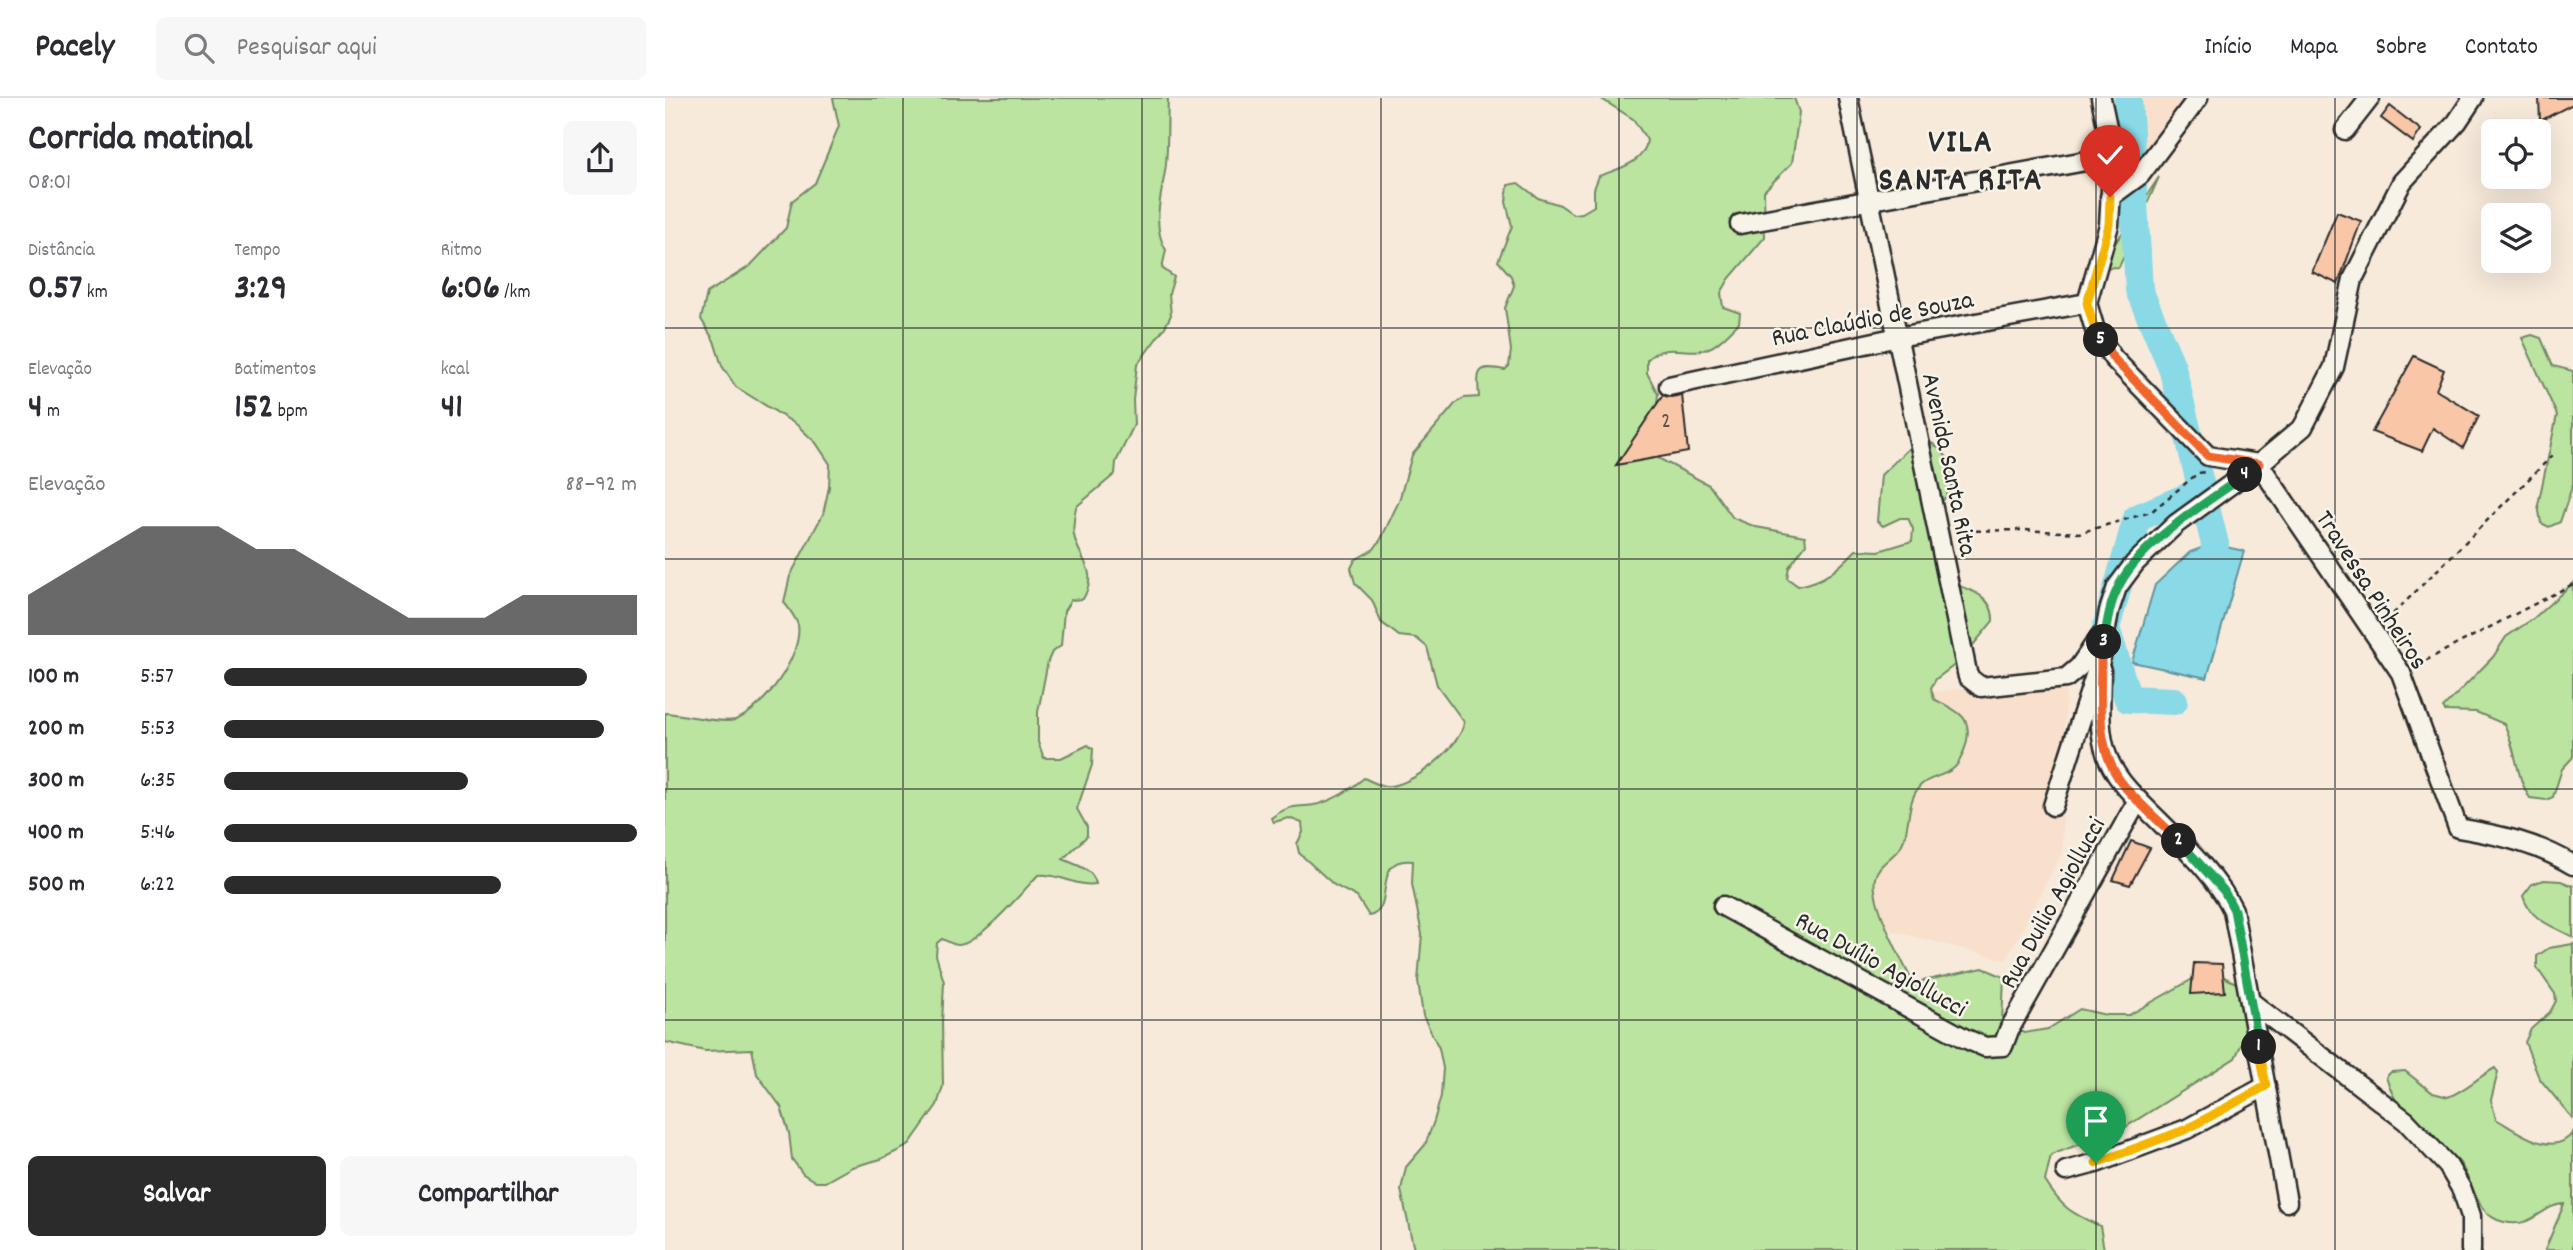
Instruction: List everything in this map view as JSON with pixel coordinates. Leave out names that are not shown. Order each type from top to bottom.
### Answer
[{"type":"street","name":"Avenida Santa Rita","points":[[1849,98],[1968,677],[1981,687],[2066,678],[2080,667],[2106,628]]},
{"type":"street","points":[[2101,98],[2113,156],[2109,225],[2087,303],[2095,330],[2113,358],[2208,456],[2259,464]]},
{"type":"street","points":[[2110,197],[2140,175],[2198,98]]},
{"type":"street","points":[[2345,131],[2370,98]]},
{"type":"street","points":[[2053,806],[2101,657],[2117,587],[2135,563],[2176,524],[2259,464],[2303,427],[2334,367],[2353,279],[2402,181],[2457,122],[2473,98]]},
{"type":"street","points":[[1740,224],[2113,156]]},
{"type":"street","name":"Rua Claúdio de Souza","points":[[1669,386],[1898,337],[2087,303]]},
{"type":"street","name":"Travessa Pinheiros","points":[[2259,464],[2401,673],[2458,828],[2503,836],[2539,847],[2573,865]]},
{"type":"street","points":[[2101,657],[2104,747],[2114,772],[2125,787],[2224,891],[2234,910],[2287,1202]]},
{"type":"street","name":"Rua Duilio Agiollucci","points":[[2009,1030],[2138,800]]},
{"type":"street","name":"Rua Duílio Agiollucci","points":[[1723,906],[1908,1009],[1985,1047],[2003,1046],[2009,1030]]},
{"type":"street","points":[[2251,1002],[2406,1121],[2448,1166],[2462,1190],[2471,1216],[2471,1250]]},
{"type":"street","points":[[2066,1171],[2096,1163],[2187,1129],[2266,1086]]},
{"type":"path","points":[[2374,634],[2553,455]]},
{"type":"path","points":[[1938,532],[2024,530],[2079,533],[2151,512],[2198,473],[2210,471]]},
{"type":"path","points":[[2401,673],[2573,584]]},
{"type":"shaded area","points":[[2102,98],[2194,98],[2140,174],[2115,156]]},
{"type":"shaded area","points":[[2066,678],[2062,853],[2006,960],[1853,921],[1886,697]]},
{"type":"green space","points":[[833,98],[1168,98],[1166,164],[1158,219],[1161,240],[1166,250],[1162,268],[1174,277],[1169,294],[1171,315],[1137,365],[1133,400],[1134,425],[1116,462],[1115,474],[1076,507],[1074,535],[1089,572],[1088,589],[1083,599],[1071,600],[1064,611],[1061,646],[1052,652],[1048,661],[1038,712],[1038,742],[1044,758],[1061,758],[1088,745],[1093,749],[1092,765],[1077,809],[1087,827],[1087,836],[1063,859],[1091,874],[1096,884],[1081,884],[1038,875],[1000,916],[977,936],[958,945],[942,939],[937,943],[936,955],[944,982],[943,1086],[937,1105],[908,1146],[881,1159],[852,1167],[825,1182],[816,1182],[803,1174],[792,1159],[789,1133],[781,1107],[757,1074],[752,1049],[705,1051],[665,1042],[665,713],[720,721],[735,720],[746,715],[769,694],[779,680],[788,666],[798,637],[798,625],[784,602],[790,576],[823,514],[829,487],[830,464],[816,443],[797,425],[736,387],[722,366],[714,341],[701,319],[707,293],[750,266],[786,228],[792,201],[815,183],[839,126]]},
{"type":"green space","points":[[1600,98],[1794,98],[1799,112],[1792,163],[1764,191],[1765,237],[1729,279],[1721,293],[1723,307],[1740,313],[1739,323],[1709,348],[1661,351],[1647,360],[1647,373],[1658,394],[1654,436],[1658,458],[1709,485],[1733,518],[1756,527],[1805,536],[1806,544],[1789,567],[1787,578],[1798,586],[1830,574],[1856,550],[1879,551],[1912,541],[1913,529],[1908,518],[1900,518],[1883,526],[1877,521],[1881,475],[1909,448],[1923,439],[1937,447],[1951,466],[1953,482],[1936,511],[1932,525],[1934,546],[1954,564],[1942,580],[1968,589],[1983,598],[1989,604],[1993,621],[1960,661],[1936,679],[1931,688],[1934,699],[1956,711],[1965,720],[1968,735],[1966,745],[1954,768],[1924,782],[1916,792],[1901,846],[1879,868],[1875,878],[1877,901],[1882,916],[1913,983],[1983,968],[2004,977],[2002,1023],[2024,1033],[2048,1029],[2080,1009],[2106,1015],[2129,1015],[2198,976],[2222,976],[2242,986],[2251,1011],[2245,1037],[2235,1058],[2127,1126],[2051,1155],[2045,1181],[2068,1209],[2100,1226],[2104,1250],[1414,1250],[1401,1190],[1406,1167],[1425,1145],[1434,1121],[1441,1096],[1443,1068],[1439,1048],[1423,1016],[1418,981],[1422,934],[1412,884],[1413,861],[1400,862],[1392,867],[1387,875],[1382,904],[1377,912],[1369,916],[1357,897],[1334,885],[1299,853],[1297,844],[1303,832],[1302,823],[1289,818],[1274,822],[1271,818],[1290,808],[1332,800],[1364,778],[1385,786],[1408,781],[1445,754],[1461,732],[1464,722],[1437,685],[1427,647],[1416,638],[1399,636],[1381,622],[1372,600],[1355,583],[1351,568],[1355,560],[1374,549],[1381,539],[1399,501],[1412,455],[1455,404],[1464,398],[1479,397],[1480,372],[1488,368],[1505,370],[1509,366],[1511,350],[1505,308],[1514,286],[1511,276],[1498,261],[1512,226],[1506,202],[1508,185],[1518,183],[1538,198],[1560,205],[1573,214],[1582,213],[1594,206],[1594,189],[1599,176],[1636,160],[1645,148],[1647,140],[1633,119]]},
{"type":"green space","points":[[2159,177],[2119,267],[2099,268]]},
{"type":"green space","points":[[2532,335],[2541,338],[2553,366],[2573,371],[2573,484],[2560,522],[2549,527],[2541,523],[2538,505],[2557,415],[2522,338]]},
{"type":"green space","points":[[2573,583],[2573,757],[2562,769],[2553,797],[2546,800],[2530,798],[2504,724],[2476,712],[2445,711],[2443,708],[2493,657],[2506,637],[2534,618]]},
{"type":"green space","points":[[2544,880],[2561,881],[2573,886],[2573,937],[2536,917],[2526,904],[2523,896],[2532,884]]},
{"type":"green space","points":[[2573,944],[2573,1119],[2539,1078],[2525,1042],[2531,1029],[2550,1012],[2556,1001],[2555,994],[2537,968],[2537,956],[2549,948]]},
{"type":"green space","points":[[2495,1068],[2498,1072],[2491,1100],[2496,1119],[2525,1136],[2546,1143],[2565,1140],[2573,1132],[2573,1250],[2545,1250],[2564,1204],[2549,1208],[2523,1222],[2504,1222],[2487,1213],[2457,1160],[2432,1151],[2412,1129],[2386,1077],[2391,1072],[2405,1071],[2433,1093],[2448,1097]]},
{"type":"water","points":[[2212,544],[2244,551],[2207,678],[2132,662],[2155,585],[2190,552]]},
{"type":"building","points":[[2539,98],[2573,98],[2573,104],[2540,119]]},
{"type":"building","points":[[2390,106],[2421,130],[2413,142],[2381,118]]},
{"type":"building","points":[[2337,212],[2361,221],[2338,284],[2312,272]]},
{"type":"building","points":[[2414,356],[2444,370],[2436,390],[2479,416],[2463,448],[2433,428],[2422,451],[2372,432]]},
{"type":"building","points":[[1663,395],[1682,395],[1688,452],[1616,465]]},
{"type":"building","points":[[2131,841],[2150,848],[2130,885],[2113,880]]},
{"type":"building","points":[[2194,963],[2222,964],[2225,992],[2191,994]]},
{"type":"waterway","points":[[2128,98],[2139,290],[2172,367],[2202,491],[2137,518],[2106,628],[2128,699],[2174,701]]},
{"type":"waterway","points":[[2208,516],[2215,544],[2213,564]]},
{"type":"district","name":"VILA SANTA RITA","points":[[1961,158]]},
{"type":"route","points":[[2096,1163],[2187,1129],[2266,1086],[2234,910],[2224,891],[2167,828],[2125,787],[2114,772],[2104,747],[2101,657],[2109,611],[2117,587],[2135,563],[2176,524],[2259,464],[2208,456],[2113,358],[2095,330],[2087,303],[2109,225],[2110,197]]}]
